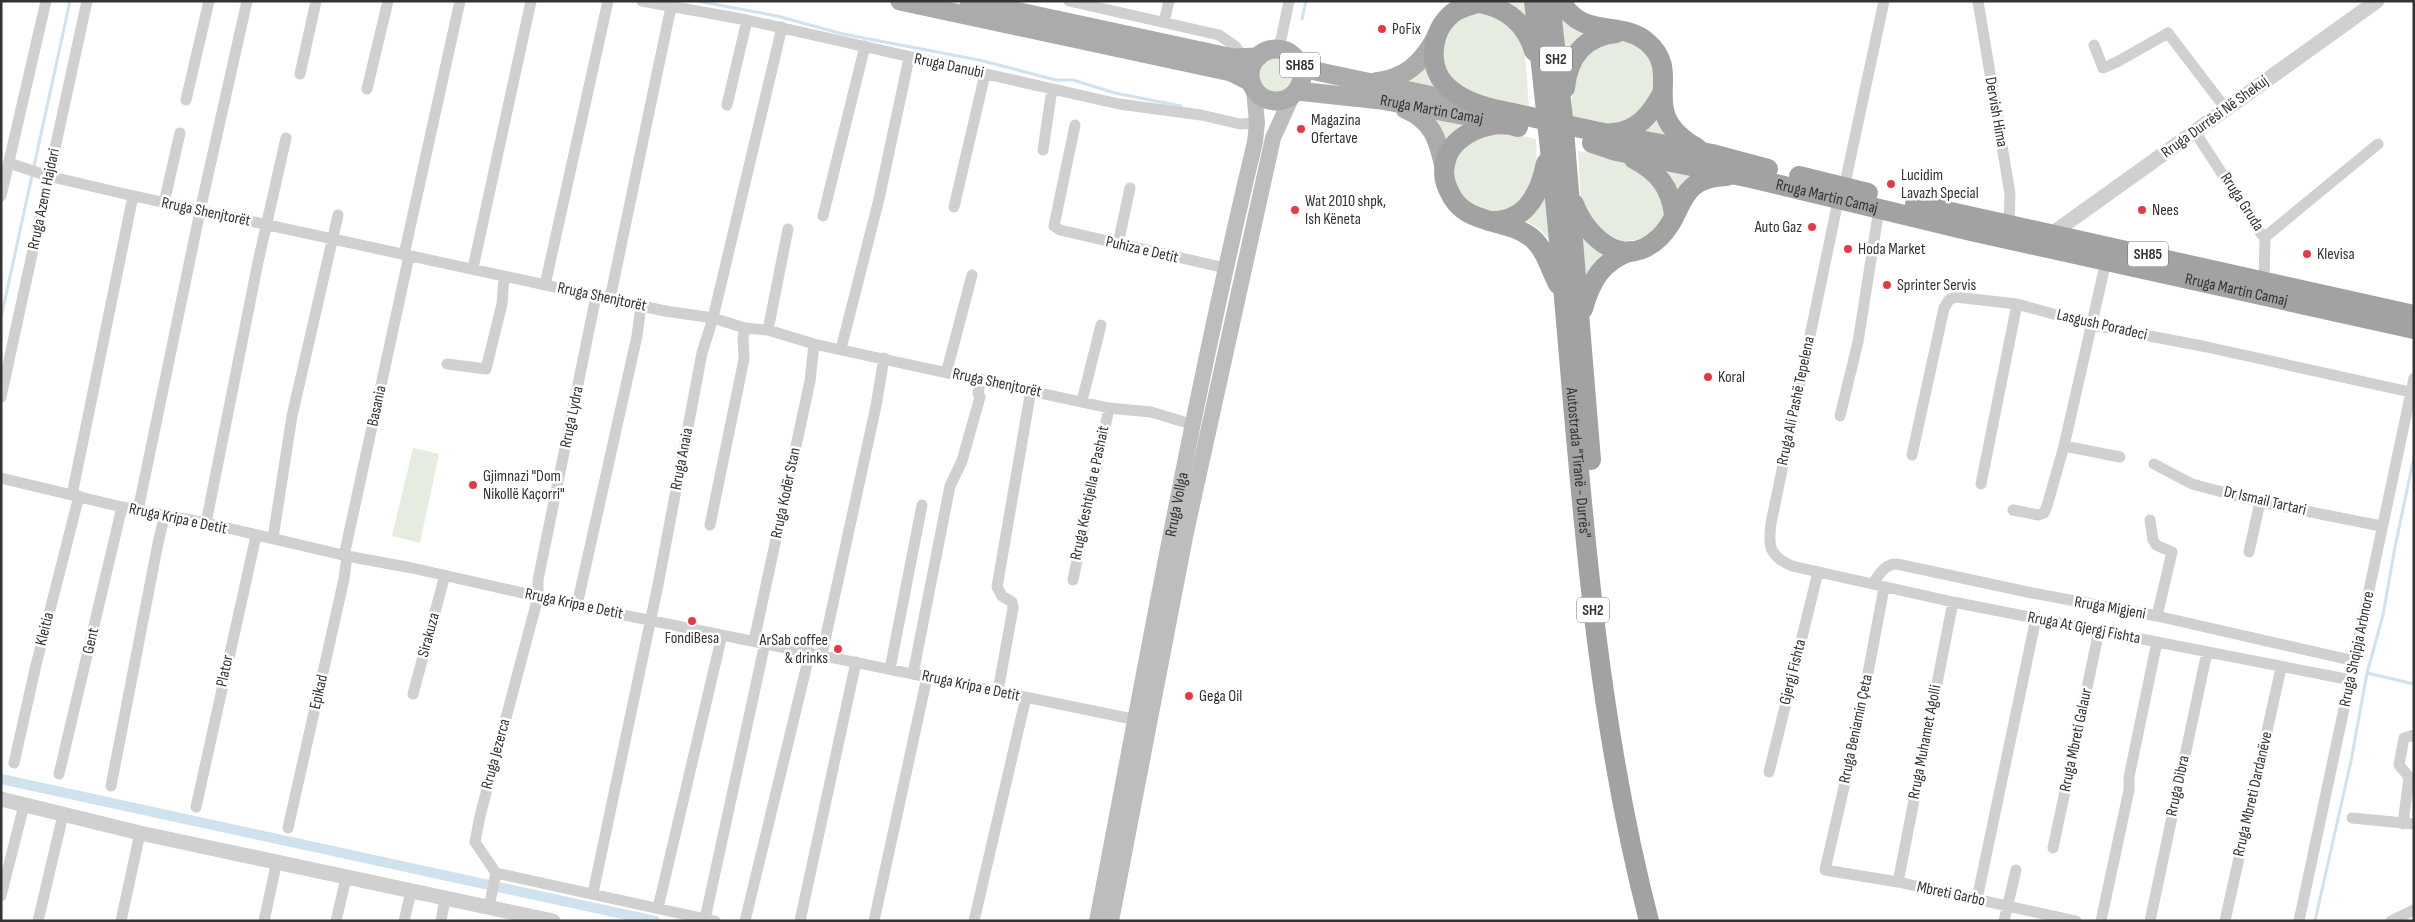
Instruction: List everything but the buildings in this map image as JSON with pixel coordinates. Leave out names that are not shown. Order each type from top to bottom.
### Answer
[{"type":"highway","name":"Autostrada \"Tiranë - Durrës\"","points":[[1534,1],[1549,132],[1572,406],[1606,717],[1631,848],[1649,921]]},
{"type":"highway","name":"Autostrada \"Tiranë - Durrës\"","points":[[1550,1],[1563,118],[1594,505],[1609,641],[1638,819],[1663,921]]},
{"type":"highway","points":[[1561,1],[1570,15],[1583,23],[1627,32],[1643,39],[1657,54],[1664,74],[1662,94],[1665,118],[1674,131],[1686,142],[1712,154]]},
{"type":"highway","points":[[1490,108],[1460,96],[1442,81],[1434,62],[1435,40],[1441,27],[1460,8],[1481,2],[1508,13],[1523,27],[1532,47],[1543,86]]},
{"type":"highway","points":[[1563,118],[1568,71],[1578,51],[1599,36],[1627,32]]},
{"type":"highway","points":[[1597,136],[1623,132],[1642,122],[1662,94]]},
{"type":"highway","name":"Rruga Martin Camaj","points":[[1490,108],[1513,121],[1712,154],[1841,194],[1879,209],[2106,262],[2414,329]]},
{"type":"highway","points":[[1513,121],[1484,128],[1466,135],[1451,149],[1444,168],[1446,185],[1454,200],[1466,212],[1483,220],[1520,232],[1534,241],[1544,254],[1564,300]]},
{"type":"highway","points":[[1483,220],[1498,221],[1506,219],[1523,211],[1532,203],[1543,178],[1549,132]]},
{"type":"highway","name":"Rruga Martin Camaj","points":[[1597,136],[1616,151],[1751,178],[2009,224],[2414,314]]},
{"type":"highway","points":[[1616,151],[1642,163],[1658,175],[1667,188],[1674,215]]},
{"type":"highway","points":[[1580,321],[1588,289],[1596,276],[1609,262],[1655,242],[1665,231],[1685,196],[1699,183],[1720,176],[1751,178]]},
{"type":"highway","points":[[1568,187],[1582,221],[1591,235],[1608,246],[1631,251]]},
{"type":"main road","points":[[900,1],[1231,72],[1253,86]]},
{"type":"main road","points":[[969,1],[1251,57]]},
{"type":"main road","points":[[1366,82],[1394,78],[1407,73],[1422,61],[1435,40]]},
{"type":"main road","name":"SH85","points":[[1279,49],[1293,55],[1301,68],[1302,80],[1294,93],[1273,101],[1262,97],[1253,86],[1251,57],[1279,49]]},
{"type":"main road","name":"Rruga Martin Camaj","points":[[1301,68],[1490,108]]},
{"type":"main road","name":"Rruga Vollga","points":[[1111,921],[1171,529],[1194,426],[1225,268],[1255,142],[1257,123],[1253,86]]},
{"type":"main road","name":"Rruga Vollga","points":[[1097,921],[1186,532],[1273,138],[1294,93]]},
{"type":"main road","name":"Rruga Martin Camaj","points":[[1294,93],[1381,100],[1513,121]]},
{"type":"main road","points":[[1381,100],[1413,112],[1430,125],[1438,140],[1444,168]]},
{"type":"street","points":[[1,196],[46,1]]},
{"type":"street","name":"Rruga Azem Hajdari","points":[[1,397],[43,174],[87,1]]},
{"type":"street","points":[[186,100],[209,1]]},
{"type":"street","points":[[138,510],[200,211],[247,1]]},
{"type":"street","points":[[300,74],[316,1]]},
{"type":"street","points":[[367,89],[388,1]]},
{"type":"street","name":"Basania","points":[[345,556],[460,1]]},
{"type":"street","points":[[473,268],[531,1]]},
{"type":"street","points":[[545,285],[608,1]]},
{"type":"street","name":"Rruga Danubi","points":[[642,1],[782,27],[909,58],[1119,104],[1201,115],[1240,124],[1257,123]]},
{"type":"street","points":[[1069,1],[1102,5],[1225,37],[1241,52],[1251,57]]},
{"type":"street","points":[[1164,22],[1169,1]]},
{"type":"street","points":[[1279,49],[1289,1]]},
{"type":"street","name":"Rruga Ali Pashë Tepelena","points":[[1818,572],[1780,561],[1772,551],[1769,539],[1841,194],[1884,1]]},
{"type":"street","name":"Dervish Hima","points":[[1978,1],[2010,194],[2009,224]]},
{"type":"street","name":"Rruga Durrësi Në Shekuj","points":[[2053,233],[2377,1]]},
{"type":"street","points":[[609,298],[671,7]]},
{"type":"street","points":[[727,105],[747,20]]},
{"type":"street","name":"Rruga Anaia","points":[[593,893],[650,620],[702,353],[713,318],[782,27]]},
{"type":"street","points":[[2094,46],[2103,68],[2168,33],[2226,109]]},
{"type":"street","points":[[824,216],[865,46]]},
{"type":"street","points":[[841,349],[879,199],[909,58]]},
{"type":"street","points":[[954,207],[985,74]]},
{"type":"street","points":[[1043,150],[1052,89]]},
{"type":"street","name":"Puhiza e Detit","points":[[1075,125],[1054,226],[1060,230],[1225,268]]},
{"type":"street","name":"Rruga Gruda","points":[[2195,132],[2265,237],[2264,280]]},
{"type":"street","points":[[164,203],[180,133]]},
{"type":"street","points":[[206,523],[266,225],[270,216],[286,138]]},
{"type":"street","points":[[2265,237],[2378,144]]},
{"type":"street","name":"Rruga Shenjtorët","points":[[9,163],[43,174],[200,211],[473,268],[641,306],[713,318],[745,328],[768,330],[814,344],[1109,408],[1151,412],[1194,426]]},
{"type":"street","points":[[1118,244],[1130,188]]},
{"type":"street","name":"Kleitia","points":[[14,763],[75,495],[133,196]]},
{"type":"street","points":[[1840,416],[1858,342],[1879,209]]},
{"type":"street","points":[[273,538],[292,416],[338,216]]},
{"type":"street","points":[[768,330],[788,229]]},
{"type":"street","points":[[2013,510],[2038,515],[2044,513],[2064,446],[2106,262]]},
{"type":"street","points":[[944,371],[947,370],[972,274]]},
{"type":"street","points":[[447,364],[486,369],[502,304],[504,276]]},
{"type":"street","name":"Rruga Lydra","points":[[538,597],[538,580],[596,296]]},
{"type":"street","name":"Lasgush Poradeci","points":[[1912,455],[1929,368],[1944,308],[1949,300],[1955,297],[2017,304],[2093,325],[2207,347],[2410,392]]},
{"type":"street","points":[[1980,484],[2017,304]]},
{"type":"street","points":[[577,605],[637,336],[641,306]]},
{"type":"street","points":[[1082,401],[1101,325]]},
{"type":"street","points":[[710,525],[744,360],[743,339],[745,328]]},
{"type":"street","name":"Rruga Kodër Stan","points":[[710,920],[810,380],[814,344]]},
{"type":"street","points":[[822,654],[876,406],[884,358]]},
{"type":"street","name":"Rruga Shqipja Arbnore","points":[[2300,921],[2355,661],[2381,526],[2414,378]]},
{"type":"street","points":[[914,674],[950,486],[962,461],[978,406],[981,380]]},
{"type":"street","points":[[998,691],[1013,608],[1012,602],[1002,596],[997,587],[1031,390]]},
{"type":"street","name":"Rruga Keshtjella e Pashait","points":[[1073,580],[1109,408]]},
{"type":"street","points":[[2064,446],[2120,457]]},
{"type":"street","name":"Dr Ismail Tartari","points":[[2154,464],[2192,484],[2260,502],[2381,526]]},
{"type":"street","name":"Rruga Kripa e Detit","points":[[1,478],[122,507],[166,514],[345,556],[445,575],[538,597],[1142,720]]},
{"type":"street","points":[[2248,552],[2260,502]]},
{"type":"street","points":[[890,669],[922,505]]},
{"type":"street","name":"Gent","points":[[59,774],[122,507]]},
{"type":"street","points":[[111,786],[158,543],[166,514]]},
{"type":"street","points":[[2150,520],[2153,540],[2156,545],[2172,552],[2157,616]]},
{"type":"street","name":"Plator","points":[[196,807],[256,536]]},
{"type":"street","name":"Epikad","points":[[288,828],[344,579],[345,556]]},
{"type":"street","name":"Rruga Migjeni","points":[[1879,586],[1881,571],[1889,564],[1897,564],[2032,593],[2157,616],[2355,661]]},
{"type":"street","name":"Rruga At Gjergj Fishta","points":[[1818,572],[1953,602],[2281,668],[2351,680]]},
{"type":"street","name":"Gjergj Fishta","points":[[1769,772],[1818,572]]},
{"type":"street","name":"Sirakuza","points":[[413,694],[445,575]]},
{"type":"street","name":"Rruga Beniamin Çeta","points":[[1825,870],[1858,726],[1879,586]]},
{"type":"street","name":"Rruga Jezerca","points":[[496,875],[475,842],[480,816],[538,597]]},
{"type":"street","name":"Rruga Muhamet Agolli","points":[[1898,882],[1953,602]]},
{"type":"street","points":[[1977,899],[2036,618]]},
{"type":"street","name":"Rruga Mbreti Galaur","points":[[2054,848],[2098,631]]},
{"type":"street","points":[[658,908],[722,634]]},
{"type":"street","points":[[2101,921],[2157,642]]},
{"type":"street","points":[[745,921],[810,652]]},
{"type":"street","name":"Rruga Dibra","points":[[2150,921],[2207,652]]},
{"type":"street","points":[[800,921],[856,662]]},
{"type":"street","name":"Rruga Mbreti Dardanëve","points":[[2225,921],[2281,668]]},
{"type":"street","points":[[874,921],[927,677]]},
{"type":"street","points":[[974,921],[1026,697]]},
{"type":"street","points":[[2352,818],[2408,824],[2410,778],[2399,765],[2404,738],[2414,735]]},
{"type":"street","points":[[1,799],[140,833],[277,861],[411,892],[445,899],[491,900],[516,917],[553,921]]},
{"type":"street","points":[[1,896],[24,805]]},
{"type":"street","points":[[38,921],[63,815]]},
{"type":"street","points":[[121,921],[140,833]]},
{"type":"street","points":[[264,921],[277,861]]},
{"type":"street","name":"Mbreti Garbo","points":[[1825,870],[1898,882],[2076,921]]},
{"type":"street","points":[[2004,921],[2016,870]]},
{"type":"street","points":[[491,900],[496,875],[593,893],[710,920]]},
{"type":"street","points":[[336,921],[346,878]]},
{"type":"street","points":[[404,921],[411,892]]},
{"type":"street","points":[[441,921],[445,899]]},
{"type":"street","points":[[2391,921],[2414,910]]},
{"type":"shaded area","points":[[1495,1],[1527,1],[1530,30]]},
{"type":"shaded area","points":[[1492,11],[1524,42],[1529,107],[1474,95],[1452,85],[1439,48],[1460,15]]},
{"type":"shaded area","points":[[1560,15],[1586,32],[1566,59]]},
{"type":"shaded area","points":[[1617,39],[1642,50],[1657,72],[1649,108],[1615,126],[1572,118],[1572,78],[1581,56]]},
{"type":"shaded area","points":[[1276,57],[1283,58],[1289,62],[1293,68],[1293,82],[1289,88],[1283,92],[1276,93],[1269,92],[1263,88],[1259,82],[1258,75],[1259,68],[1263,62],[1269,58]]},
{"type":"shaded area","points":[[1428,63],[1442,88],[1406,83],[1420,73]]},
{"type":"shaded area","points":[[1655,116],[1673,138],[1639,130]]},
{"type":"shaded area","points":[[1435,119],[1471,124],[1445,146],[1443,132]]},
{"type":"shaded area","points":[[1505,132],[1536,139],[1537,171],[1529,200],[1502,217],[1465,206],[1451,170],[1466,141]]},
{"type":"shaded area","points":[[1578,151],[1626,157],[1649,165],[1665,212],[1649,234],[1636,240],[1608,240],[1581,204]]},
{"type":"shaded area","points":[[1666,170],[1700,174],[1677,195]]},
{"type":"shaded area","points":[[1548,187],[1550,240],[1536,226],[1519,219]]},
{"type":"shaded area","points":[[1581,233],[1611,251],[1586,277]]},
{"type":"shaded area","points":[[413,448],[439,454],[420,543],[392,536]]},
{"type":"waterway","points":[[1,318],[70,1]]},
{"type":"waterway","points":[[697,1],[777,16],[843,34],[979,60],[1056,80],[1073,80],[1115,93],[1181,106]]},
{"type":"waterway","points":[[1302,19],[1306,1]]},
{"type":"waterway","points":[[2315,921],[2351,761],[2367,673],[2383,615],[2414,457]]},
{"type":"waterway","points":[[2367,673],[2414,684]]},
{"type":"waterway","points":[[1,779],[655,921]]},
{"type":"place","name":"PoFix","points":[[1382,29]]},
{"type":"place","name":"Magazina Ofertave","points":[[1301,129]]},
{"type":"place","name":"Lucidim Lavazh Special","points":[[1891,184]]},
{"type":"place","name":"Wat 2010 shpk, Ish Këneta","points":[[1295,210]]},
{"type":"place","name":"Nees","points":[[2142,210]]},
{"type":"place","name":"Auto Gaz","points":[[1812,227]]},
{"type":"place","name":"Hoda Market","points":[[1848,249]]},
{"type":"place","name":"Klevisa","points":[[2307,254]]},
{"type":"place","name":"Sprinter Servis","points":[[1887,285]]},
{"type":"place","name":"Koral","points":[[1708,377]]},
{"type":"place","name":"Gjimnazi \"Dom Nikollë Kaçorri\"","points":[[473,485]]},
{"type":"place","name":"FondiBesa","points":[[692,621]]},
{"type":"place","name":"ArSab coffee & drinks","points":[[838,649]]},
{"type":"place","name":"Gega Oil","points":[[1189,696]]}]
